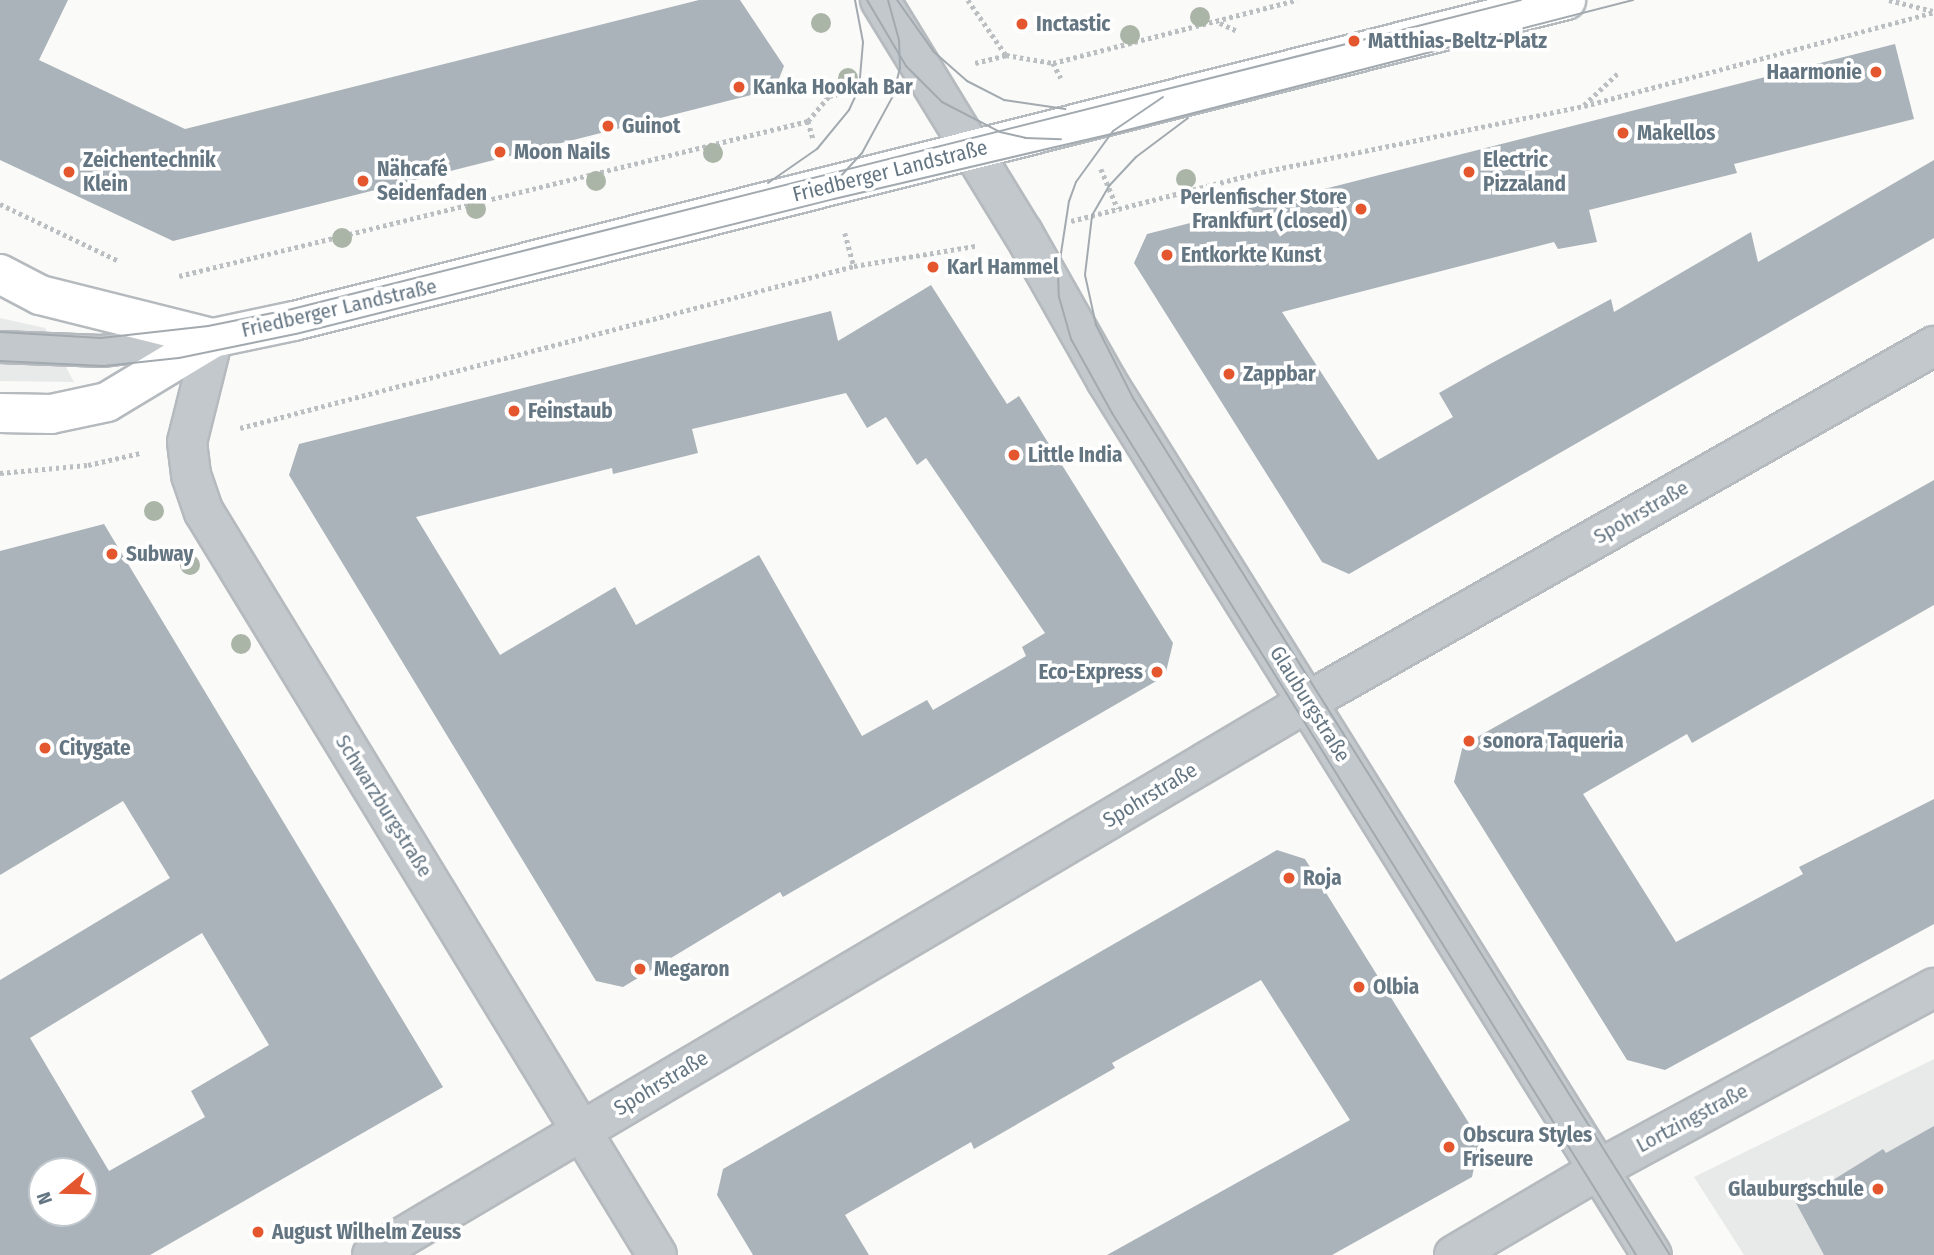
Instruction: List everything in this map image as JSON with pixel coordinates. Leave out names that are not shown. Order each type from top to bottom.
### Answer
[{"type":"main road","name":"Friedberger Landstraße","points":[[0,413],[51,414],[107,402],[212,338],[970,152],[1566,0]]},
{"type":"main road","name":"Friedberger Landstraße","points":[[0,274],[40,295],[212,338]]},
{"type":"street","name":"Glauburgstraße","points":[[880,0],[970,152],[1023,233],[1106,380],[1652,1255]]},
{"type":"street","name":"Schwarzburgstraße","points":[[212,338],[187,442],[191,475],[204,512],[657,1255]]},
{"type":"street","name":"Spohrstraße","points":[[372,1255],[1308,701],[1934,346]]},
{"type":"street","name":"Lortzingstraße","points":[[1454,1255],[1599,1170],[1934,988]]},
{"type":"lane","name":"Friedberger Landstraße","points":[[0,347],[102,351],[212,338]]},
{"type":"path","points":[[968,0],[1006,55]]},
{"type":"path","points":[[1053,63],[1297,0]]},
{"type":"path","points":[[1889,1],[1934,12]]},
{"type":"path","points":[[0,473],[88,465],[187,442],[854,266],[956,251],[1262,172],[1584,106],[1934,12]]},
{"type":"path","points":[[1584,106],[1618,74]]},
{"type":"path","points":[[174,278],[808,121]]},
{"type":"path","points":[[1100,165],[1118,209]]},
{"type":"path","points":[[0,204],[123,263]]},
{"type":"shaded area","points":[[0,318],[45,328],[74,382],[0,381]]},
{"type":"shaded area","points":[[1934,1059],[1934,1255],[1744,1255],[1694,1177]]},
{"type":"building","points":[[0,0],[68,0],[39,60],[185,129],[699,0],[740,0],[784,66],[775,89],[173,241],[0,160]]},
{"type":"building","points":[[1895,44],[1914,119],[1734,164],[1737,173],[1589,210],[1597,242],[1558,249],[1554,242],[1282,312],[1378,460],[1453,417],[1439,393],[1490,364],[1611,299],[1614,312],[1751,232],[1758,262],[1934,160],[1934,238],[1349,574],[1322,562],[1134,263],[1147,234]]},
{"type":"building","points":[[931,285],[1007,404],[1019,396],[1173,643],[1165,676],[783,897],[780,892],[623,987],[596,981],[289,475],[299,444],[831,311],[838,341]],"holes":[[[846,393],[867,428],[886,417],[917,465],[926,458],[1045,633],[1022,647],[1026,656],[933,710],[927,700],[862,736],[759,555],[636,625],[615,587],[500,655],[416,517],[612,468],[613,474],[698,453],[692,429]]]},
{"type":"building","points":[[1934,480],[1934,605],[1692,743],[1687,734],[1583,794],[1676,942],[1803,874],[1799,867],[1934,799],[1934,924],[1665,1070],[1627,1060],[1454,782],[1463,745]]},
{"type":"building","points":[[104,524],[443,1087],[150,1255],[0,1255],[0,980],[170,878],[123,801],[0,875],[0,551]],"holes":[[[202,933],[269,1045],[191,1091],[205,1117],[109,1171],[30,1038]]]},
{"type":"building","points":[[1277,850],[1305,859],[1480,1141],[1472,1177],[1332,1255],[1107,1255],[1350,1120],[1261,980],[1112,1063],[1115,1068],[974,1149],[971,1142],[845,1215],[869,1255],[753,1255],[717,1195],[723,1169]]},
{"type":"building","name":"Glauburgschule","points":[[1934,1126],[1934,1255],[1824,1255],[1796,1203],[1883,1149],[1886,1153]]},
{"type":"tram line","points":[[768,183],[817,149],[849,110],[859,89],[863,42],[855,0]]},
{"type":"tram line","points":[[867,0],[906,66],[942,102],[1000,132],[1025,138],[1061,139]]},
{"type":"tram line","points":[[811,199],[830,188],[862,153],[893,96],[900,68],[899,40],[888,0]]},
{"type":"tram line","points":[[897,0],[934,52],[967,81],[1004,100],[1065,109]]},
{"type":"tram line","points":[[0,332],[101,338],[208,326],[292,309],[1521,0]]},
{"type":"tram line","points":[[0,361],[104,366],[179,358],[296,334],[834,199],[1112,134],[1633,0]]},
{"type":"tram line","points":[[1163,97],[1113,131],[1076,182],[1069,201],[1058,273],[1059,297],[1071,339],[1112,413],[1636,1255]]},
{"type":"tram line","points":[[1188,118],[1136,157],[1109,186],[1092,216],[1085,275],[1096,325],[1133,398],[1670,1255]]},
{"type":"place","name":"Inctastic","points":[[1022,24]]},
{"type":"place","name":"Matthias-Beltz-Platz","points":[[1354,41]]},
{"type":"place","name":"Haarmonie","points":[[1876,72]]},
{"type":"place","name":"Kanka Hookah Bar","points":[[739,87]]},
{"type":"place","name":"Guinot","points":[[608,126]]},
{"type":"place","name":"Makellos","points":[[1623,133]]},
{"type":"place","name":"Moon Nails","points":[[500,152]]},
{"type":"place","name":"Zeichentechnik Klein","points":[[69,172]]},
{"type":"place","name":"Electric Pizzaland","points":[[1469,172]]},
{"type":"place","name":"Nähcafé Seidenfaden","points":[[363,181]]},
{"type":"place","name":"Perlenfischer Store Frankfurt (closed)","points":[[1361,209]]},
{"type":"place","name":"Entkorkte Kunst","points":[[1167,255]]},
{"type":"place","name":"Karl Hammel","points":[[933,267]]},
{"type":"place","name":"Zappbar","points":[[1229,374]]},
{"type":"place","name":"Feinstaub","points":[[514,411]]},
{"type":"place","name":"Little India","points":[[1014,455]]},
{"type":"place","name":"Subway","points":[[112,554]]},
{"type":"place","name":"Eco-Express","points":[[1157,672]]},
{"type":"place","name":"sonora Taqueria","points":[[1469,741]]},
{"type":"place","name":"Citygate","points":[[45,748]]},
{"type":"place","name":"Roja","points":[[1289,878]]},
{"type":"place","name":"Megaron","points":[[640,969]]},
{"type":"place","name":"Olbia","points":[[1359,987]]},
{"type":"place","name":"Obscura Styles Friseure","points":[[1449,1147]]},
{"type":"place","name":"Glauburgschule","points":[[1878,1189]]},
{"type":"place","name":"August Wilhelm Zeuss","points":[[258,1232]]}]
